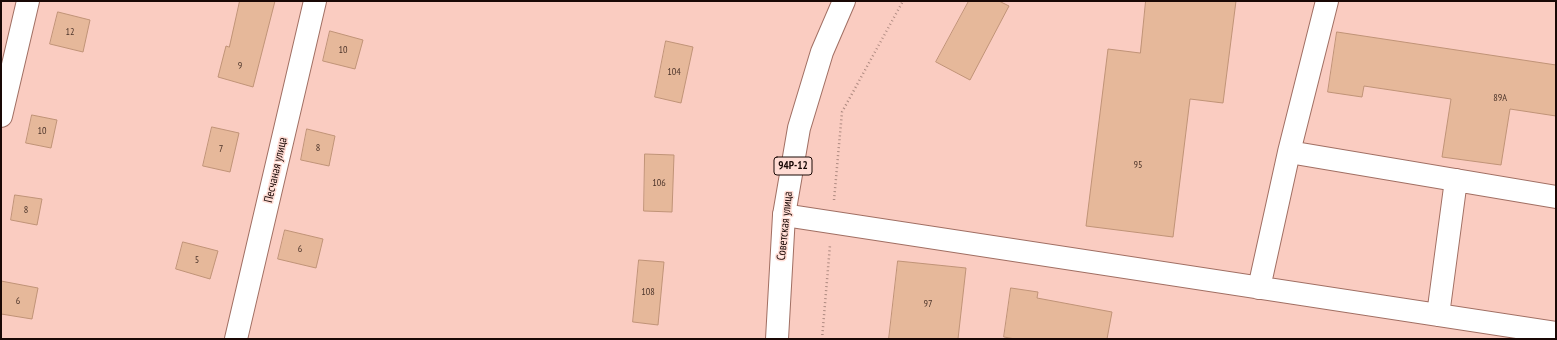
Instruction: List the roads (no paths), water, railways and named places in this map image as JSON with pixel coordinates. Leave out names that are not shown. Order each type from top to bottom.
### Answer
[{"type":"street","points":[[1,116],[28,1]]},
{"type":"street","name":"Песчаная улица","points":[[236,339],[315,1]]},
{"type":"street","name":"Советская улица","points":[[777,339],[784,215],[799,128],[822,52],[844,1]]},
{"type":"street","points":[[1258,288],[1288,152],[1326,1]]},
{"type":"street","points":[[1288,152],[1556,197]]},
{"type":"street","points":[[1438,315],[1456,180]]},
{"type":"street","points":[[784,215],[1556,333]]}]
